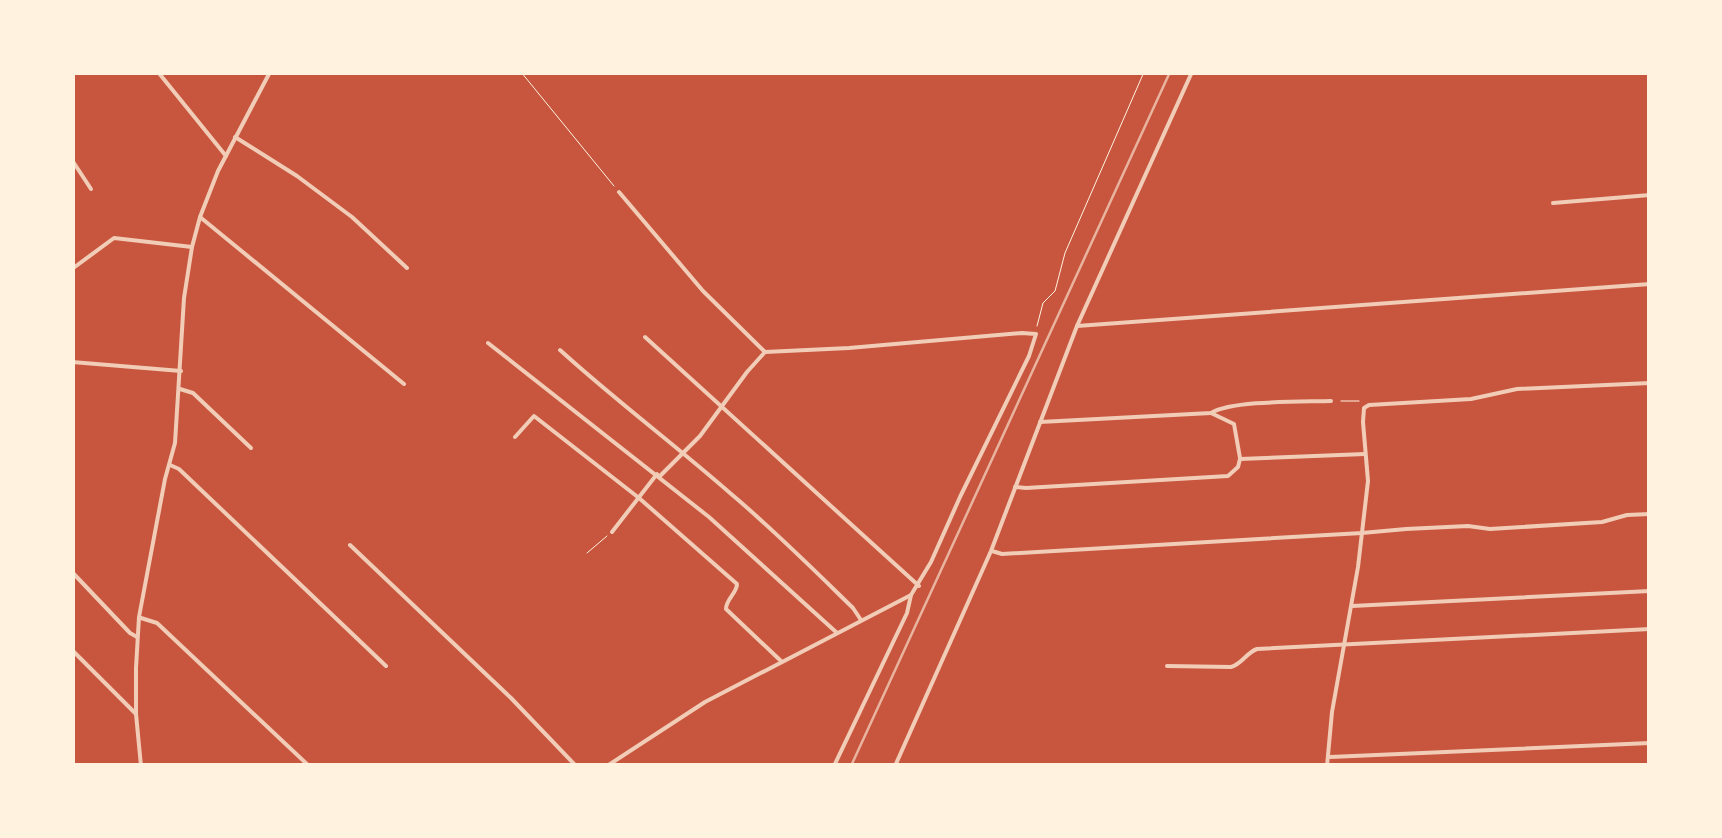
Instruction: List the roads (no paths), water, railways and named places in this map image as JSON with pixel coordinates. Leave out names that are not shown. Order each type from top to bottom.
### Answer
[{"type":"street","points":[[158,72],[226,156]]},
{"type":"street","points":[[141,766],[136,714],[137,637],[164,479],[176,443],[184,298],[192,247],[200,217],[226,156],[270,72]]},
{"type":"street","points":[[895,766],[992,552],[1077,326],[1192,72]]},
{"type":"street","points":[[235,137],[298,176],[352,217],[407,268]]},
{"type":"street","points":[[72,160],[91,189]]},
{"type":"street","points":[[608,766],[705,702],[911,595],[1029,356],[1036,334],[765,352],[703,291],[619,192]]},
{"type":"street","points":[[1553,203],[1650,194]]},
{"type":"street","points":[[200,217],[404,384]]},
{"type":"street","points":[[72,268],[114,238],[192,247]]},
{"type":"street","points":[[1077,326],[1650,284]]},
{"type":"street","points":[[645,336],[918,586]]},
{"type":"street","points":[[488,343],[709,517],[836,632]]},
{"type":"street","points":[[560,350],[789,545],[861,620]]},
{"type":"street","points":[[612,532],[658,475],[700,436],[765,352]]},
{"type":"street","points":[[72,362],[181,372]]},
{"type":"street","points":[[1327,766],[1368,481],[1365,407],[1471,400],[1517,389],[1650,383]]},
{"type":"street","points":[[180,389],[193,393],[252,448]]},
{"type":"street","points":[[1040,422],[1211,413],[1238,406],[1331,401]]},
{"type":"street","points":[[1015,487],[1228,476],[1240,459],[1234,424],[1211,413]]},
{"type":"street","points":[[515,437],[534,416],[639,498],[737,584],[726,609],[782,661]]},
{"type":"street","points":[[1240,459],[1366,454]]},
{"type":"street","points":[[170,465],[179,469],[386,666]]},
{"type":"street","points":[[992,552],[1602,522],[1650,514]]},
{"type":"street","points":[[350,545],[512,698],[576,766]]},
{"type":"street","points":[[72,572],[137,637]]},
{"type":"street","points":[[1352,606],[1650,591]]},
{"type":"street","points":[[834,766],[910,606],[911,595]]},
{"type":"street","points":[[139,617],[157,623],[308,766]]},
{"type":"street","points":[[1167,666],[1231,667],[1257,649],[1650,629]]},
{"type":"street","points":[[72,650],[136,714]]},
{"type":"street","points":[[1328,757],[1650,743]]},
{"type":"railway","points":[[851,766],[1170,72]]}]
